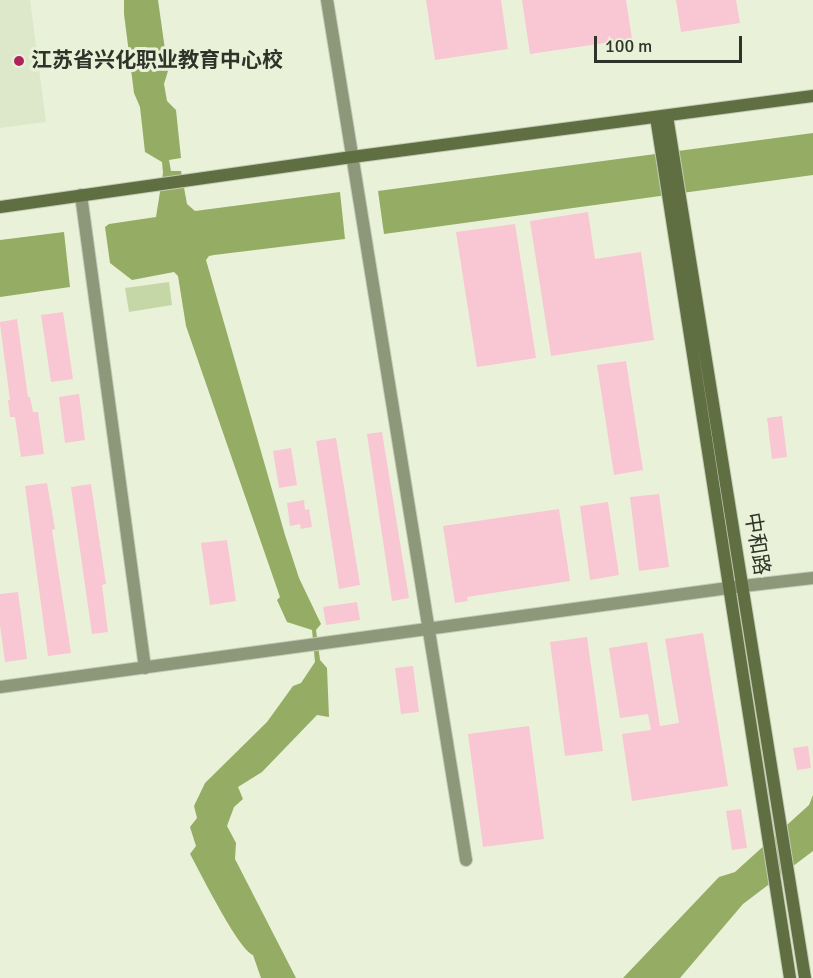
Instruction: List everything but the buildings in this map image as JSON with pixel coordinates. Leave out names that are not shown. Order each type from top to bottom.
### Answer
[{"type":"main road","points":[[0,207],[352,157],[813,96]]},
{"type":"main road","name":"中和路","points":[[662,116],[737,587],[805,978]]},
{"type":"main road","name":"中和路","points":[[737,587],[790,978]]},
{"type":"street","points":[[327,0],[466,860]]},
{"type":"street","points":[[81,195],[145,668]]},
{"type":"street","points":[[0,687],[813,578]]},
{"type":"shaded area","name":"江苏省兴化职业教育中心校","points":[[0,0],[30,0],[46,122],[0,128]]},
{"type":"shaded area","points":[[124,0],[158,0],[168,71],[164,84],[167,101],[176,110],[181,158],[169,160],[171,171],[181,171],[187,204],[195,211],[340,192],[345,239],[214,255],[209,256],[206,260],[285,535],[299,578],[321,624],[316,630],[320,660],[327,668],[329,717],[317,715],[262,772],[238,787],[243,799],[234,807],[227,826],[236,843],[235,859],[296,978],[261,978],[253,955],[246,950],[229,925],[190,854],[196,846],[190,827],[197,818],[194,806],[205,783],[267,722],[293,686],[301,683],[315,662],[312,630],[287,622],[277,600],[280,597],[186,326],[178,276],[174,272],[132,280],[110,263],[105,227],[109,224],[156,217],[163,173],[162,162],[145,152],[140,107],[134,93]]},
{"type":"shaded area","points":[[813,133],[813,175],[384,234],[378,191]]},
{"type":"shaded area","points":[[64,232],[70,287],[0,297],[0,240]]},
{"type":"shaded area","points":[[169,282],[172,305],[129,312],[125,288]]},
{"type":"shaded area","points":[[813,795],[813,851],[743,904],[680,978],[623,978],[719,877],[735,872],[809,805]]},
{"type":"place","name":"江苏省兴化职业教育中心校","points":[[19,61]]}]
